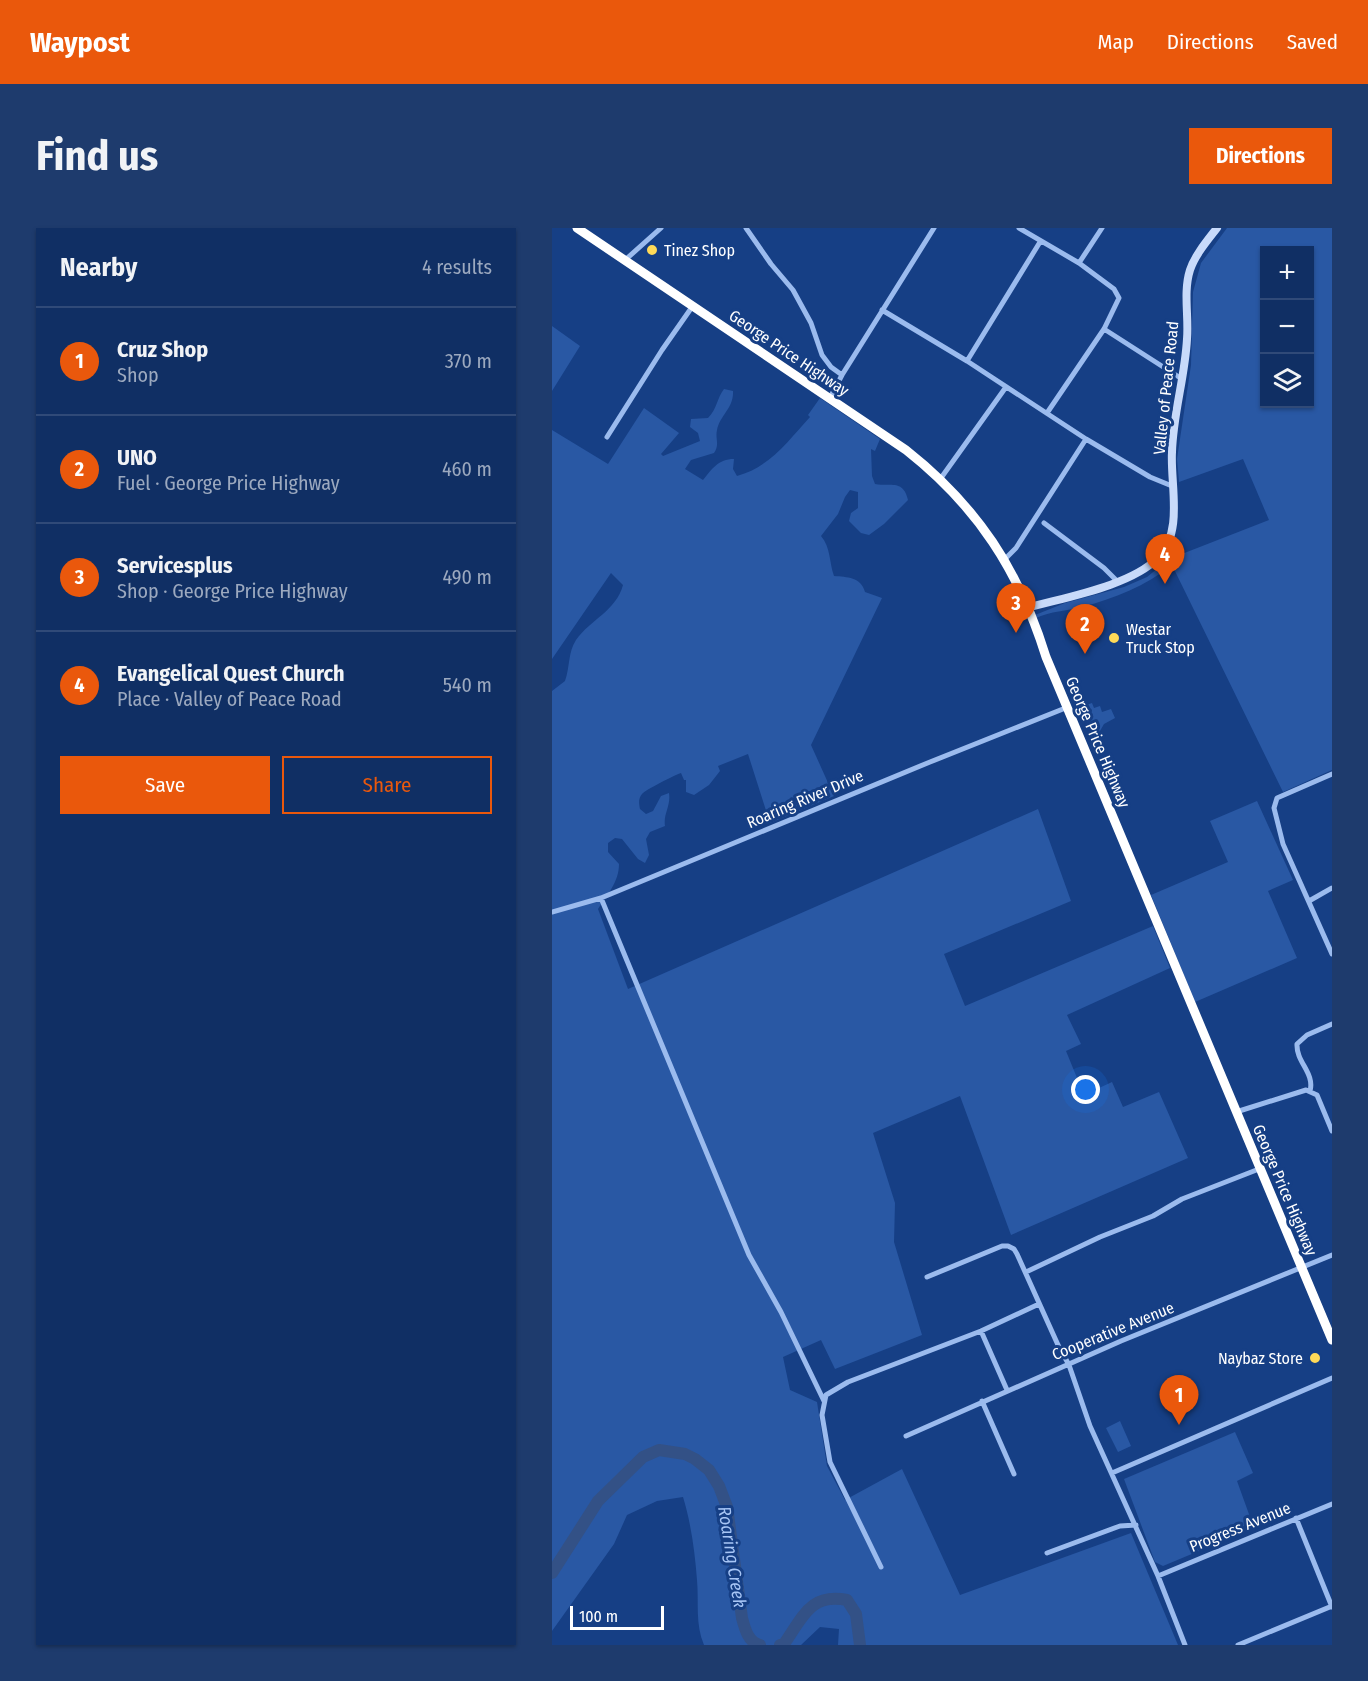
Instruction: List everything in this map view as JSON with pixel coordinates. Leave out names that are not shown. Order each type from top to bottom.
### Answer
[{"type":"highway","name":"George Price Highway","points":[[577,228],[906,450],[941,478],[982,525],[1004,560],[1028,608],[1235,1112],[1332,1340]]},
{"type":"street","points":[[624,261],[661,228]]},
{"type":"street","points":[[746,228],[771,264],[793,290],[811,323],[822,355],[831,367],[842,375]]},
{"type":"street","points":[[830,398],[934,228]]},
{"type":"street","points":[[1018,228],[1079,263],[1114,290],[1119,298],[1104,329],[1047,413]]},
{"type":"street","points":[[1079,263],[1102,228]]},
{"type":"street","name":"Valley of Peace Road","points":[[1028,608],[1118,582],[1144,570],[1164,552],[1168,544],[1173,525],[1172,447],[1187,340],[1187,296],[1190,271],[1201,249],[1217,228]]},
{"type":"street","points":[[967,361],[1040,242]]},
{"type":"street","points":[[607,437],[692,307]]},
{"type":"street","points":[[882,310],[967,361],[1086,439],[1150,477],[1172,486]]},
{"type":"street","points":[[1104,329],[1182,379]]},
{"type":"street","points":[[941,478],[1006,387]]},
{"type":"street","points":[[1004,560],[1016,548],[1086,439]]},
{"type":"street","points":[[1044,523],[1104,568],[1118,582]]},
{"type":"street","name":"Roaring River Drive","points":[[552,912],[601,898],[1068,707]]},
{"type":"street","points":[[1332,775],[1277,798],[1274,808],[1283,844],[1332,954]]},
{"type":"street","points":[[1309,901],[1332,888]]},
{"type":"street","points":[[601,898],[749,1255],[782,1312],[824,1401]]},
{"type":"street","points":[[1310,1090],[1312,1082],[1298,1053],[1297,1044],[1307,1035],[1332,1024]]},
{"type":"street","points":[[1235,1112],[1310,1090]]},
{"type":"street","points":[[1310,1090],[1319,1100],[1332,1131]]},
{"type":"street","points":[[1026,1272],[1100,1237],[1153,1216],[1182,1199],[1259,1169]]},
{"type":"street","points":[[927,1277],[952,1265],[1008,1246],[1014,1249],[1069,1365],[1090,1426],[1136,1525],[1185,1645]]},
{"type":"street","name":"Cooperative Avenue","points":[[906,1436],[1121,1341],[1332,1256]]},
{"type":"street","points":[[881,1567],[830,1462],[822,1415],[826,1395],[840,1386],[981,1331],[1039,1304]]},
{"type":"street","points":[[981,1331],[1007,1390]]},
{"type":"street","points":[[1112,1473],[1332,1378]]},
{"type":"street","points":[[982,1401],[1014,1474]]},
{"type":"street","name":"Progress Avenue","points":[[1158,1576],[1332,1504]]},
{"type":"street","points":[[1238,1645],[1332,1607],[1296,1518]]},
{"type":"street","points":[[1047,1553],[1120,1526],[1136,1525]]},
{"type":"shaded area","points":[[1227,228],[1332,228],[1332,770],[1283,792],[1172,565],[1141,585],[1107,600],[1036,618],[1035,615],[1065,603],[1124,587],[1147,577],[1169,559],[1269,520],[1243,459],[1179,482],[1177,459],[1191,365],[1193,292],[1201,263]]},
{"type":"shaded area","points":[[552,326],[580,346],[552,391]]},
{"type":"shaded area","points":[[724,389],[733,391],[733,397],[719,425],[716,450],[714,453],[691,460],[685,469],[703,480],[716,465],[728,459],[734,459],[733,469],[737,476],[769,460],[810,417],[808,415],[820,398],[880,439],[875,451],[871,449],[872,476],[875,484],[900,486],[908,500],[884,524],[869,535],[861,533],[849,521],[851,513],[858,508],[858,492],[850,490],[838,514],[821,536],[828,550],[834,576],[853,579],[860,583],[865,592],[882,598],[811,745],[834,796],[770,823],[748,754],[718,766],[720,771],[709,785],[694,795],[686,792],[686,780],[681,773],[649,789],[640,798],[640,809],[646,814],[653,811],[661,796],[669,793],[665,826],[650,832],[646,839],[649,855],[645,863],[638,859],[622,839],[615,838],[608,843],[608,852],[619,864],[618,871],[612,888],[598,909],[628,989],[1038,809],[1071,901],[944,954],[965,1006],[1153,926],[1170,968],[1067,1015],[1081,1044],[1066,1051],[1084,1095],[1112,1082],[1123,1107],[1159,1092],[1188,1158],[1011,1235],[960,1096],[873,1133],[895,1203],[894,1242],[922,1335],[835,1369],[821,1340],[783,1357],[790,1390],[817,1402],[827,1466],[845,1500],[902,1469],[960,1595],[1131,1533],[1178,1645],[838,1645],[839,1629],[820,1627],[801,1645],[704,1645],[698,1621],[694,1549],[683,1497],[657,1501],[627,1515],[614,1544],[552,1631],[552,691],[565,681],[576,640],[615,602],[623,585],[611,573],[552,659],[552,430],[608,464],[644,408],[679,433],[661,454],[663,456],[700,441],[698,433],[690,427],[691,419],[708,418]]},
{"type":"shaded area","points":[[1092,703],[1094,708],[1100,706],[1102,712],[1111,709],[1115,718],[1104,724],[1097,736],[1090,731],[1085,718],[1086,705]]},
{"type":"shaded area","points":[[1257,801],[1293,880],[1268,891],[1297,958],[1195,1002],[1151,895],[1228,862],[1210,821]]},
{"type":"shaded area","points":[[1120,1421],[1131,1446],[1118,1452],[1106,1428]]},
{"type":"shaded area","points":[[1235,1432],[1253,1473],[1237,1481],[1254,1528],[1163,1566],[1155,1562],[1124,1479]]},
{"type":"waterway","name":"Roaring Creek","points":[[552,1573],[598,1501],[643,1457],[659,1450],[685,1454],[709,1470],[719,1486],[727,1507],[742,1618],[750,1638],[760,1645]]},
{"type":"waterway","name":"Roaring Creek","points":[[780,1645],[784,1644],[809,1609],[824,1600],[834,1599],[847,1600],[856,1614],[860,1645]]},
{"type":"place","name":"Tinez Shop","points":[[652,250]]},
{"type":"place","name":"Evangelical Quest Church","points":[[1165,584]]},
{"type":"place","name":"Servicesplus","points":[[1016,633]]},
{"type":"place","name":"Westar Truck Stop","points":[[1114,638]]},
{"type":"place","name":"UNO","points":[[1085,654]]},
{"type":"place","name":"Naybaz Store","points":[[1315,1358]]},
{"type":"place","name":"Cruz Shop","points":[[1179,1425]]}]
